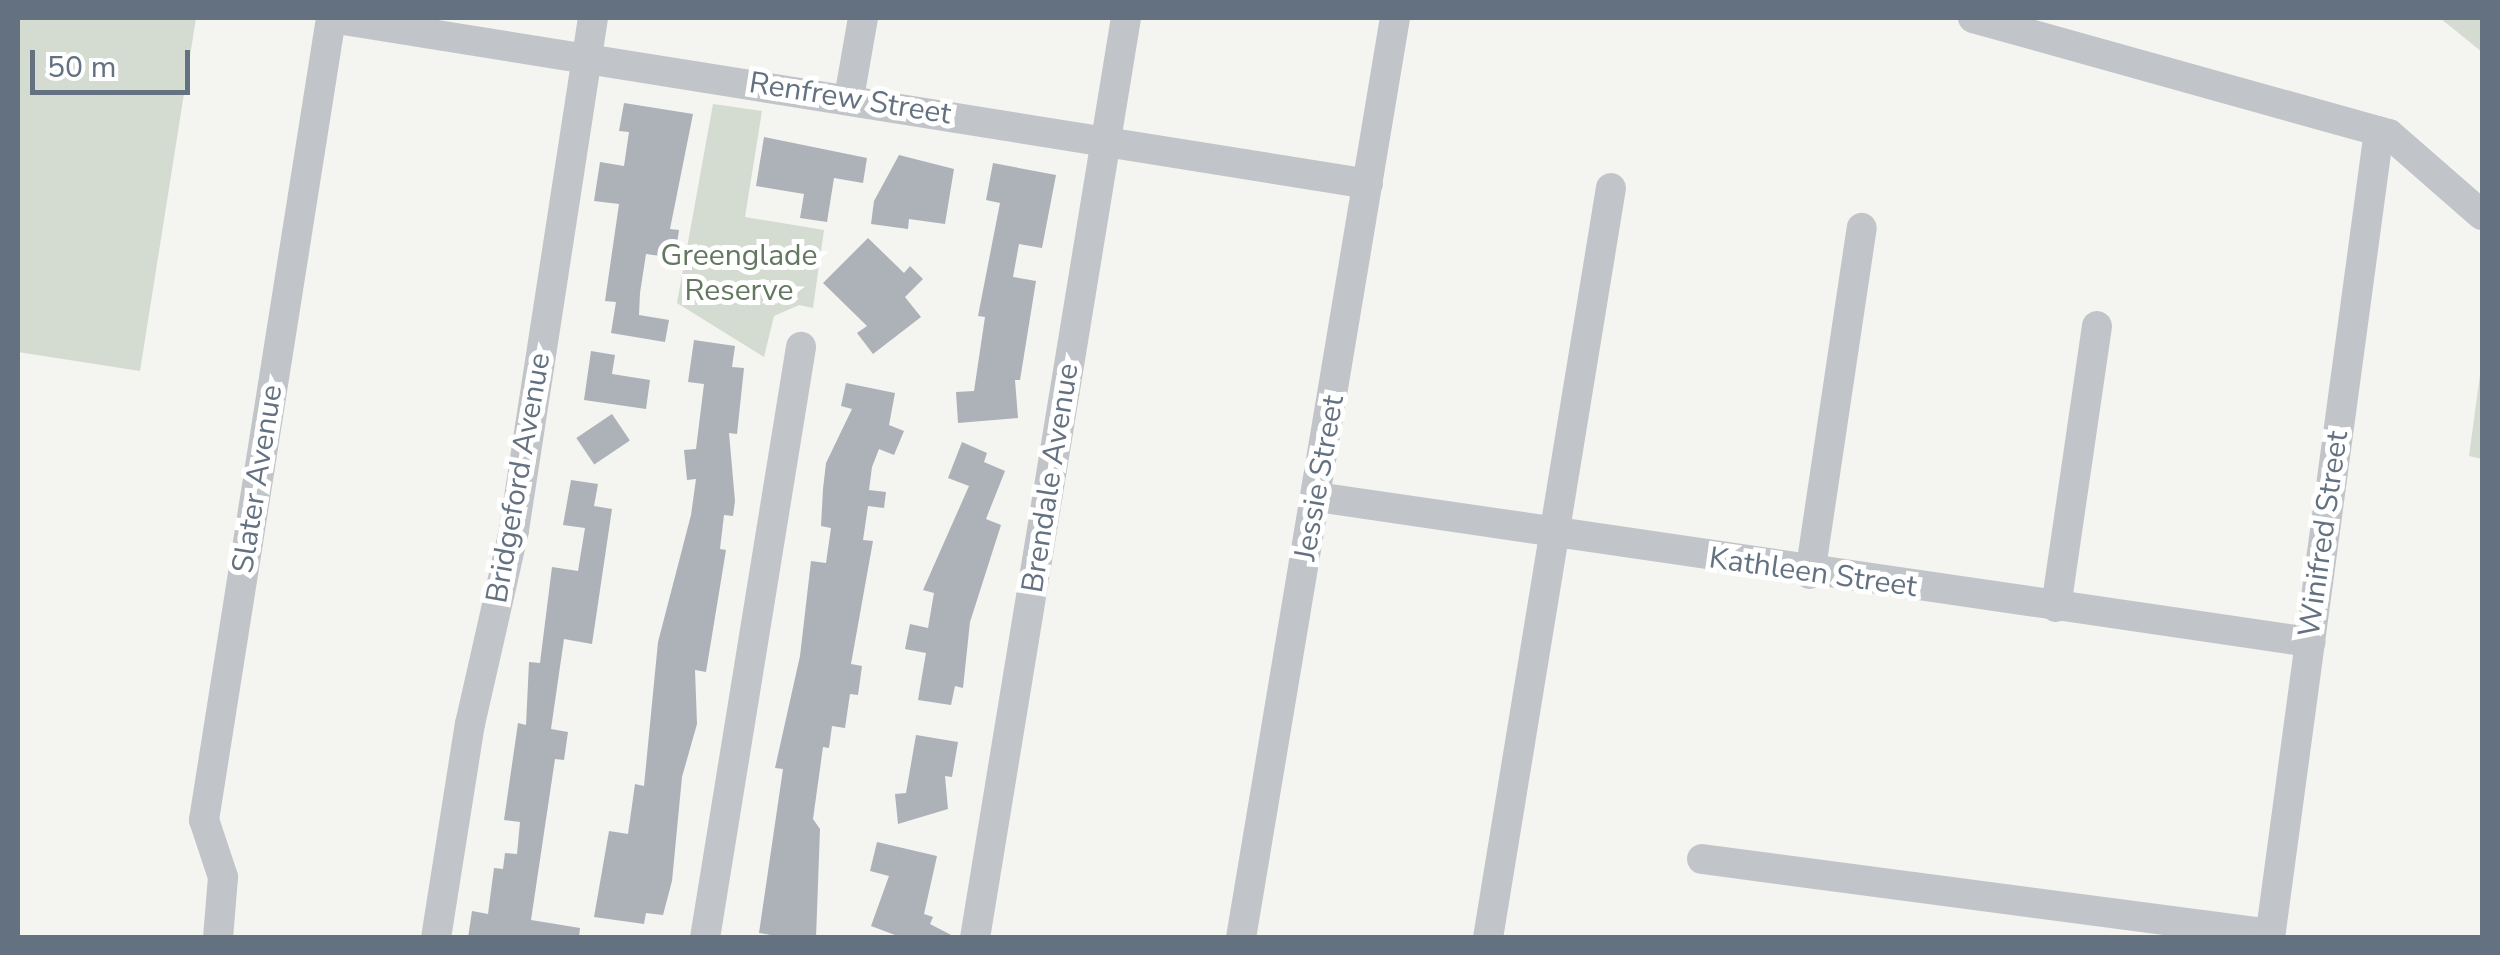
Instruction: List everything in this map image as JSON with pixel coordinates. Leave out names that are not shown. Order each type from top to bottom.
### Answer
[{"type":"street","name":"Renfrew Street","points":[[331,18],[1368,184]]},
{"type":"street","name":"Slater Avenue","points":[[218,938],[222,877],[204,820],[331,18]]},
{"type":"street","name":"Bridgeford Avenue","points":[[436,938],[470,724],[514,530],[593,18]]},
{"type":"street","points":[[849,98],[863,18]]},
{"type":"street","name":"Brendale Avenue","points":[[975,938],[1126,18]]},
{"type":"street","name":"Jessie Street","points":[[1241,938],[1395,18]]},
{"type":"street","points":[[1973,18],[2379,131],[2482,215]]},
{"type":"street","name":"Winifred Street","points":[[2270,936],[2379,131]]},
{"type":"street","points":[[1488,938],[1611,188]]},
{"type":"street","points":[[1810,574],[1862,228]]},
{"type":"street","points":[[2056,607],[2098,326]]},
{"type":"street","points":[[705,938],[802,347]]},
{"type":"street","name":"Kathleen Street","points":[[1317,497],[1810,574],[2310,642]]},
{"type":"street","points":[[1702,859],[2270,936]]},
{"type":"green space","points":[[18,18],[196,18],[140,371],[18,352]]},
{"type":"green space","points":[[2440,18],[2482,18],[2482,52]]},
{"type":"green space","name":"Greenglade Reserve","points":[[713,104],[762,111],[745,217],[824,230],[813,308],[799,305],[774,316],[764,357],[677,303]]},
{"type":"green space","points":[[2482,360],[2482,459],[2469,456]]},
{"type":"building","points":[[624,103],[693,114],[670,229],[679,230],[675,258],[646,254],[640,293],[639,315],[669,320],[665,342],[611,333],[616,302],[605,301],[619,204],[594,201],[600,162],[624,166],[629,132],[619,131]]},
{"type":"building","points":[[764,137],[867,158],[863,183],[834,178],[827,222],[800,218],[804,194],[756,186]]},
{"type":"building","points":[[899,155],[954,169],[945,224],[909,219],[908,229],[871,224],[874,201]]},
{"type":"building","points":[[993,163],[1056,175],[1042,248],[1019,244],[1013,277],[1036,281],[1020,380],[1015,380],[1018,418],[958,423],[956,392],[974,391],[985,317],[978,316],[1000,203],[986,200]]},
{"type":"building","points":[[868,238],[904,273],[910,266],[923,279],[905,297],[921,317],[873,354],[857,333],[867,326],[823,283]]},
{"type":"building","points":[[694,340],[735,346],[732,367],[744,368],[737,434],[729,433],[735,501],[733,516],[724,515],[720,549],[726,550],[706,672],[695,670],[697,724],[682,777],[672,881],[663,915],[646,913],[644,924],[594,917],[609,831],[628,834],[635,784],[644,786],[658,642],[691,515],[696,479],[687,480],[684,450],[696,449],[704,384],[688,382]]},
{"type":"building","points":[[591,351],[615,355],[612,374],[650,380],[646,409],[584,400]]},
{"type":"building","points":[[846,383],[895,393],[889,425],[904,431],[894,455],[879,449],[872,467],[869,490],[886,492],[884,508],[868,506],[863,540],[873,541],[851,664],[862,666],[858,695],[850,694],[845,728],[832,726],[829,748],[823,747],[813,819],[820,829],[816,938],[788,938],[759,933],[783,769],[775,768],[800,656],[811,561],[826,563],[831,528],[821,526],[823,489],[826,463],[852,409],[841,406]]},
{"type":"building","points":[[612,414],[630,441],[594,465],[576,438]]},
{"type":"building","points":[[962,442],[987,453],[984,462],[1005,471],[986,519],[1001,525],[970,622],[963,688],[955,686],[951,705],[918,700],[926,653],[905,649],[910,624],[928,628],[934,593],[923,590],[969,486],[948,478]]},
{"type":"building","points":[[571,480],[598,484],[594,506],[612,509],[592,644],[564,639],[551,729],[568,732],[564,760],[555,759],[531,920],[580,928],[579,938],[468,938],[472,911],[488,914],[494,868],[503,869],[505,853],[517,854],[520,822],[504,820],[518,723],[526,725],[529,662],[540,663],[552,567],[578,571],[585,528],[563,525]]},
{"type":"building","points":[[916,735],[958,742],[952,777],[945,776],[948,809],[898,824],[895,794],[906,793]]},
{"type":"building","points":[[877,842],[937,856],[924,914],[933,917],[930,924],[957,938],[903,938],[871,926],[889,876],[870,871]]}]
